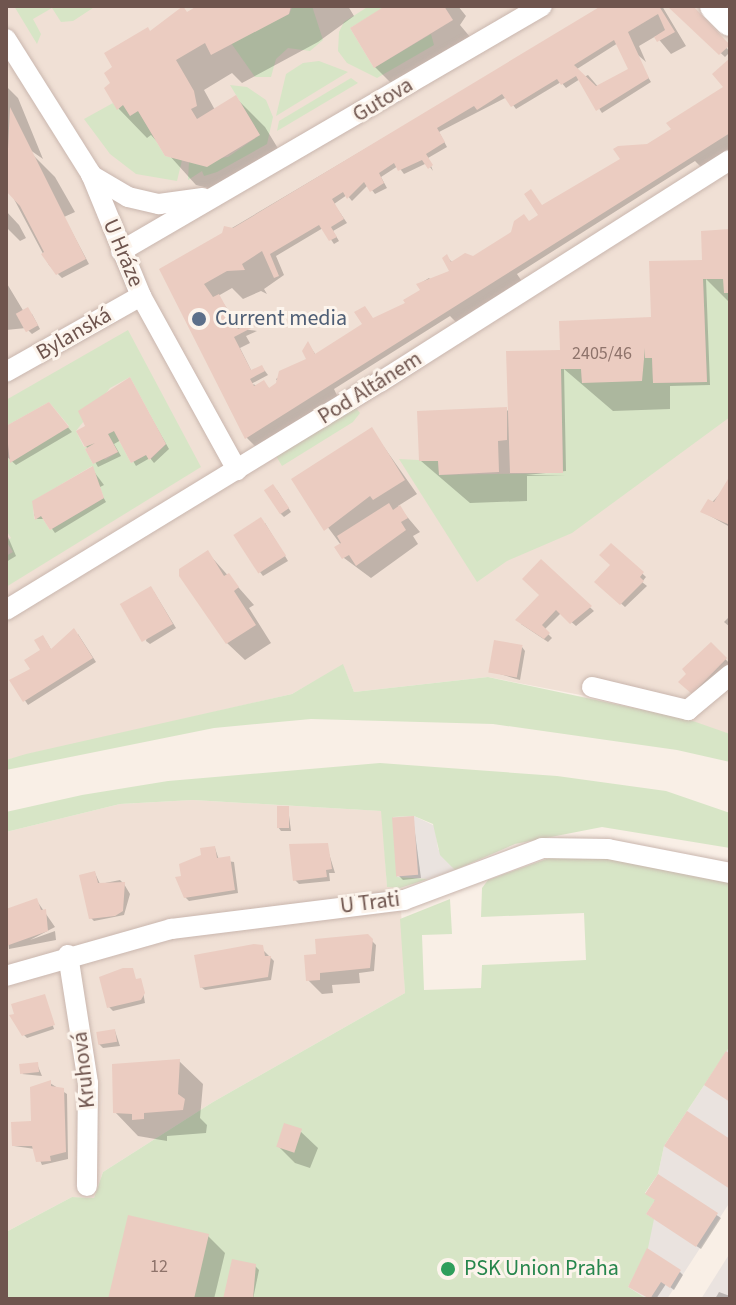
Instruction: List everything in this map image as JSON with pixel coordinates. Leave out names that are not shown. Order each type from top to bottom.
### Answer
[{"type":"main road","points":[[715,6],[730,21]]},
{"type":"street","name":"Gutova","points":[[121,251],[542,6]]},
{"type":"street","name":"U Hráze","points":[[6,39],[91,174],[141,296],[237,470]]},
{"type":"street","name":"Pod Altánem","points":[[6,610],[237,470],[730,160]]},
{"type":"street","name":"Gutova","points":[[91,174],[128,197],[159,204],[223,194]]},
{"type":"street","name":"Bylanská","points":[[6,372],[141,296]]},
{"type":"street","points":[[592,687],[688,710],[730,675]]},
{"type":"street","name":"U Trati","points":[[6,976],[68,955],[214,921],[404,900],[524,854],[559,846],[608,849],[730,873]]},
{"type":"street","name":"Kruhová","points":[[68,955],[88,1083],[87,1186]]},
{"type":"shaded area","points":[[6,6],[703,6],[730,34],[730,734],[591,697],[488,677],[354,692],[343,665],[292,694],[6,760]]},
{"type":"shaded area","points":[[193,800],[382,811],[387,886],[400,888],[405,993],[213,1102],[103,1172],[94,1198],[72,1197],[6,1232],[6,832],[120,804]]},
{"type":"shaded area","points":[[414,816],[435,826],[438,849],[455,870],[428,879],[397,877],[392,817]]},
{"type":"shaded area","points":[[730,1046],[730,1202],[667,1299],[647,1299],[628,1287],[648,1248],[645,1194],[658,1174],[664,1146]]},
{"type":"shaded area","points":[[730,1253],[730,1299],[701,1299]]},
{"type":"green space","points":[[14,6],[96,6],[73,21],[61,22],[52,8],[33,19],[41,34],[37,44]]},
{"type":"green space","points":[[293,6],[312,6],[323,40],[310,51],[288,48],[276,59],[271,77],[255,77],[231,43],[289,14]]},
{"type":"green space","points":[[369,6],[385,7],[350,28],[374,68],[431,34],[434,45],[377,78],[347,63],[338,51],[339,32],[344,22]]},
{"type":"green space","points":[[319,61],[348,72],[276,116],[286,74],[303,63]]},
{"type":"green space","points":[[351,78],[358,83],[277,131],[279,121]]},
{"type":"green space","points":[[230,85],[247,87],[266,100],[273,117],[267,144],[217,172],[204,176],[202,171],[188,180],[189,162],[228,157],[260,135]]},
{"type":"green space","points":[[113,103],[117,109],[123,105],[130,116],[138,111],[165,156],[182,160],[177,181],[136,174],[110,154],[84,119]]},
{"type":"green space","points":[[703,279],[723,279],[730,293],[730,417],[572,533],[507,561],[477,582],[399,459],[438,461],[439,475],[563,473],[561,369],[581,369],[582,383],[645,348],[645,358],[652,358],[653,383],[707,382]]},
{"type":"green space","points":[[128,330],[201,467],[6,587],[6,556],[13,552],[6,541],[11,538],[6,530],[6,455],[11,462],[69,426],[49,402],[6,426],[6,400]],"holes":[[[130,377],[166,444],[150,460],[146,455],[131,463],[114,431],[108,434],[118,452],[105,460],[99,450],[93,464],[85,449],[95,443],[84,447],[76,431],[110,388]],[[92,466],[104,498],[50,530],[41,516],[34,519],[33,501]]]},
{"type":"green space","points":[[354,406],[360,413],[353,422],[282,466],[276,456]]},
{"type":"green space","points":[[343,664],[354,692],[488,677],[690,720],[730,734],[730,762],[677,750],[493,724],[311,719],[214,728],[6,770],[6,760],[26,754],[292,694]]},
{"type":"green space","points":[[380,763],[557,776],[666,791],[730,813],[730,848],[602,827],[515,844],[455,870],[440,855],[433,824],[414,816],[393,817],[397,877],[428,879],[400,888],[387,887],[381,811],[193,800],[120,804],[6,832],[6,812],[82,795],[168,781]]},
{"type":"green space","points":[[552,857],[615,859],[730,883],[730,1046],[664,1146],[658,1174],[645,1193],[655,1200],[646,1214],[654,1219],[648,1248],[628,1287],[647,1299],[6,1299],[6,1232],[72,1197],[94,1198],[103,1172],[213,1102],[405,993],[400,919],[450,899],[452,934],[422,935],[424,990],[481,988],[482,965],[586,960],[584,913],[481,917],[482,888],[488,880]]},
{"type":"building","points":[[183,6],[187,12],[197,6],[291,6],[289,14],[211,55],[205,43],[176,60],[194,91],[197,106],[191,109],[197,119],[236,95],[260,135],[207,167],[165,156],[138,111],[130,116],[123,105],[117,110],[104,88],[110,83],[104,73],[112,67],[104,53],[148,27],[150,31]]},
{"type":"building","points":[[385,6],[444,6],[453,20],[374,68],[350,28]]},
{"type":"building","points":[[601,6],[659,6],[675,32],[657,42],[654,37],[665,30],[658,14],[628,32],[649,78],[596,111],[576,76],[561,85],[557,79],[511,107],[502,94],[477,110],[474,106],[437,128],[445,142],[426,154],[433,165],[428,169],[422,160],[398,171],[394,163],[379,173],[384,183],[370,192],[364,182],[347,199],[343,192],[332,199],[344,219],[331,227],[337,237],[329,241],[319,225],[270,254],[279,276],[274,278],[262,251],[242,264],[245,270],[227,271],[204,284],[213,297],[219,294],[238,329],[253,322],[255,326],[234,337],[251,370],[262,365],[265,371],[250,379],[254,386],[264,380],[269,388],[276,383],[279,371],[306,359],[302,351],[308,341],[315,354],[362,324],[354,312],[365,306],[373,318],[405,303],[403,300],[420,290],[416,284],[449,271],[442,258],[447,254],[451,262],[465,253],[473,256],[511,232],[514,221],[524,214],[529,221],[538,215],[524,194],[531,189],[542,205],[620,159],[613,149],[618,146],[647,144],[671,129],[666,123],[723,87],[712,74],[730,58],[730,133],[245,439],[159,269],[222,233],[224,226],[233,228]],"holes":[[[614,40],[628,69],[596,86],[574,65]]]},
{"type":"building","points":[[667,6],[693,6],[730,45],[719,55]]},
{"type":"building","points":[[10,107],[86,259],[56,275],[41,254],[44,252],[20,206],[6,191]]},
{"type":"building","points":[[730,229],[730,293],[724,293],[723,279],[703,279],[707,382],[653,383],[652,358],[645,358],[645,348],[642,381],[582,383],[581,369],[561,369],[563,473],[510,473],[506,351],[560,350],[559,321],[651,317],[649,261],[702,260],[701,231]]},
{"type":"building","points":[[28,307],[38,325],[26,332],[16,314]]},
{"type":"building","points":[[130,377],[166,444],[149,460],[146,455],[131,463],[114,431],[108,434],[118,452],[93,464],[85,449],[95,443],[85,447],[76,431],[85,426],[78,411]]},
{"type":"building","points":[[49,402],[69,427],[10,463],[6,426]]},
{"type":"building","points":[[507,407],[507,440],[498,441],[499,472],[439,475],[438,461],[419,461],[417,411]]},
{"type":"building","points":[[372,427],[405,480],[373,500],[370,496],[324,531],[291,479]]},
{"type":"building","points":[[93,466],[104,498],[50,530],[41,516],[35,520],[32,501]]},
{"type":"building","points":[[728,479],[730,525],[700,512],[708,499],[714,502]]},
{"type":"building","points":[[273,484],[289,508],[280,514],[264,490]]},
{"type":"building","points":[[389,503],[393,510],[400,505],[408,518],[401,522],[406,530],[356,566],[349,555],[342,559],[334,547],[341,543],[337,536]]},
{"type":"building","points":[[261,517],[286,556],[258,574],[233,535]]},
{"type":"building","points":[[611,543],[644,572],[640,577],[644,581],[620,605],[594,582],[610,565],[599,555]]},
{"type":"building","points":[[208,550],[224,576],[229,573],[239,587],[234,591],[256,625],[226,644],[179,576],[179,569]]},
{"type":"building","points":[[541,559],[592,606],[570,624],[556,610],[542,625],[550,633],[544,639],[515,620],[539,595],[522,579]]},
{"type":"building","points":[[151,586],[173,624],[142,642],[120,604]]},
{"type":"building","points":[[74,628],[93,658],[23,702],[9,680],[30,669],[24,660],[40,650],[34,640],[43,635],[51,649]]},
{"type":"building","points":[[494,640],[523,645],[517,678],[488,672]]},
{"type":"building","points":[[711,642],[727,658],[692,694],[678,682],[686,674],[682,669]]},
{"type":"building","points":[[277,806],[289,806],[289,828],[277,828]]},
{"type":"building","points":[[414,816],[418,875],[396,876],[392,818]]},
{"type":"building","points":[[328,843],[332,869],[326,870],[327,877],[293,881],[289,844]]},
{"type":"building","points":[[215,846],[217,858],[230,856],[235,890],[184,898],[175,877],[181,876],[179,864],[201,855],[200,848]]},
{"type":"building","points":[[95,871],[98,883],[125,882],[123,911],[115,916],[89,919],[79,875]]},
{"type":"building","points":[[37,898],[41,910],[46,909],[48,931],[6,946],[6,909]]},
{"type":"building","points":[[368,934],[373,939],[370,968],[320,973],[320,980],[306,981],[304,955],[316,954],[315,939]]},
{"type":"building","points":[[263,945],[265,956],[271,956],[268,977],[200,988],[194,955]]},
{"type":"building","points":[[123,968],[133,968],[136,979],[141,978],[145,993],[141,1000],[107,1008],[99,977]]},
{"type":"building","points":[[45,994],[55,1025],[22,1036],[9,1015],[14,1014],[11,1004]]},
{"type":"building","points":[[115,1029],[117,1042],[98,1045],[96,1032]]},
{"type":"building","points":[[726,1051],[730,1054],[730,1102],[704,1085]]},
{"type":"building","points":[[180,1059],[178,1094],[185,1099],[183,1110],[144,1113],[144,1119],[132,1120],[132,1114],[113,1113],[112,1064]]},
{"type":"building","points":[[38,1062],[39,1072],[20,1074],[19,1064]]},
{"type":"building","points":[[51,1080],[51,1086],[64,1088],[66,1152],[50,1156],[51,1161],[36,1162],[32,1146],[12,1146],[11,1122],[31,1121],[30,1087]]},
{"type":"building","points":[[687,1111],[730,1139],[730,1189],[664,1146]]},
{"type":"building","points":[[284,1123],[302,1129],[294,1153],[276,1147]]},
{"type":"building","points":[[658,1174],[718,1213],[696,1247],[646,1214],[655,1200],[645,1194]]},
{"type":"building","points":[[128,1215],[209,1234],[194,1299],[108,1299]]},
{"type":"building","points":[[647,1248],[681,1270],[670,1288],[661,1282],[650,1299],[628,1287]]},
{"type":"building","points":[[232,1259],[256,1264],[253,1299],[223,1299]]},
{"type":"place","name":"Current media","points":[[199,319]]},
{"type":"place","name":"PSK Union Praha","points":[[448,1269]]}]
